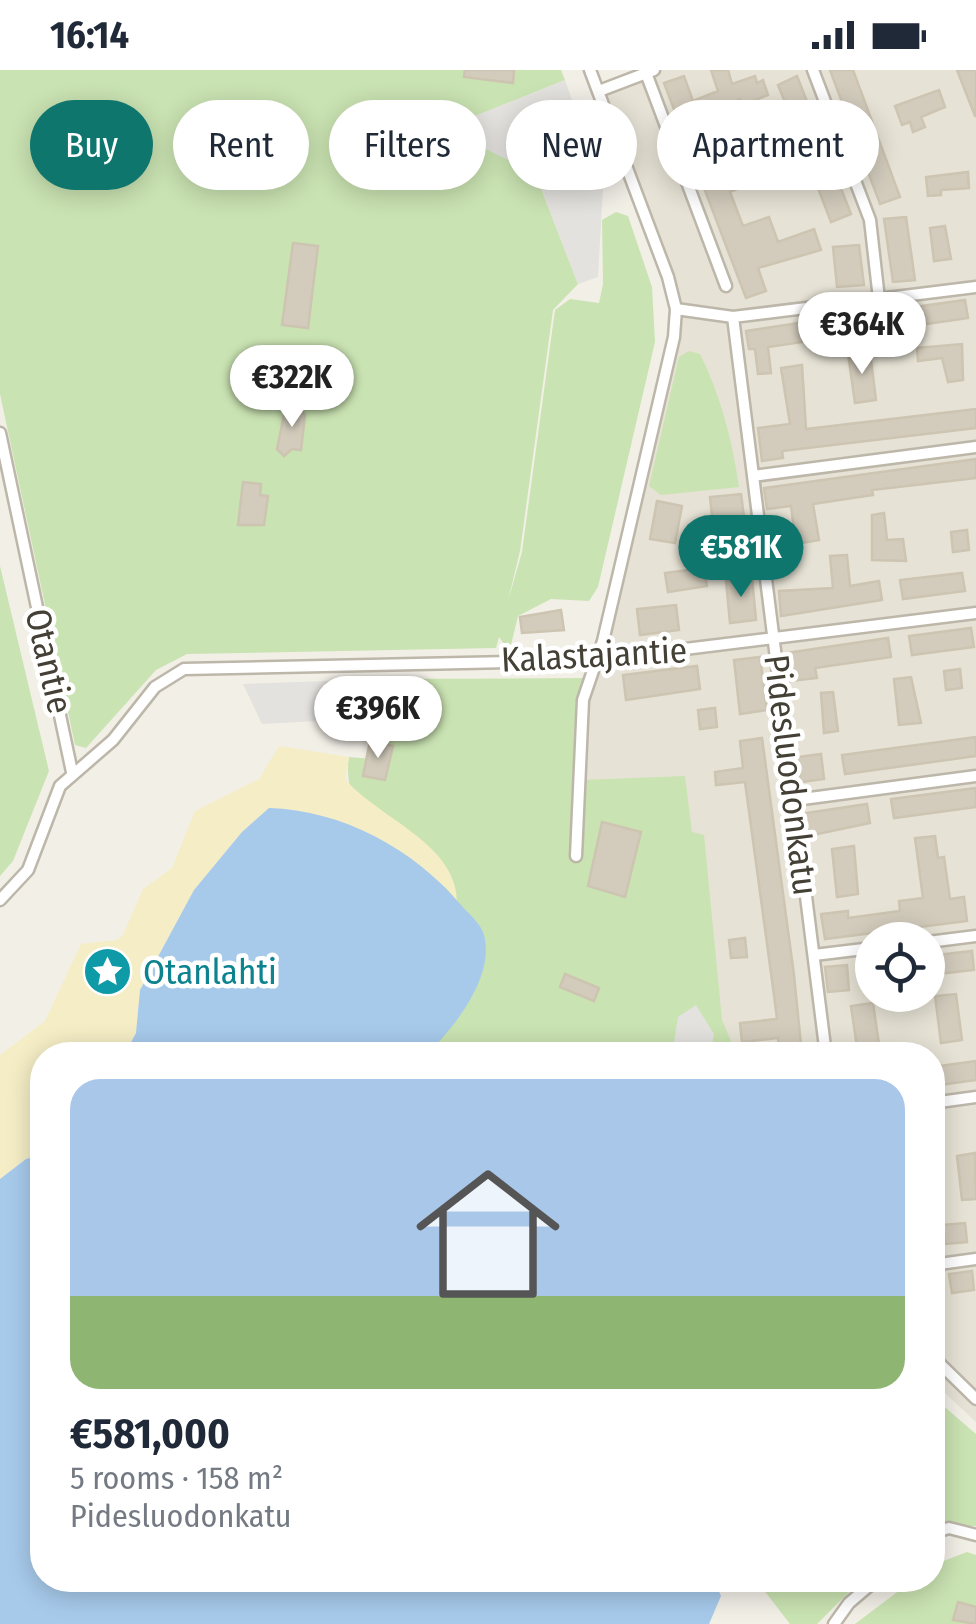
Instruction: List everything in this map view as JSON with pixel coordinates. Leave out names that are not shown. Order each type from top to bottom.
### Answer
[{"type":"street","points":[[576,856],[583,700],[646,466],[676,308],[590,70]]},
{"type":"street","points":[[814,70],[870,220],[879,299]]},
{"type":"street","points":[[600,91],[650,72],[726,286]]},
{"type":"street","points":[[676,308],[733,317],[976,287]]},
{"type":"street","name":"Pidesluodonkatu","points":[[733,317],[824,1042]]},
{"type":"street","name":"Otantie","points":[[0,433],[72,772]]},
{"type":"street","points":[[752,476],[976,447]]},
{"type":"street","name":"Kalastajantie","points":[[72,772],[113,740],[155,687],[184,668],[596,660],[976,613]]},
{"type":"street","points":[[0,900],[28,870],[53,800],[72,772]]},
{"type":"street","points":[[795,800],[976,776]]},
{"type":"street","points":[[945,940],[976,936]]},
{"type":"street","points":[[814,955],[855,950]]},
{"type":"street","points":[[945,1101],[976,1097]]},
{"type":"street","points":[[945,1263],[976,1259]]},
{"type":"street","points":[[945,1369],[976,1399]]},
{"type":"street","points":[[945,1529],[976,1535]]},
{"type":"street","points":[[834,1624],[848,1603],[861,1592]]},
{"type":"shaded area","points":[[654,70],[976,70],[976,1422],[945,1393],[945,1042],[710,1042],[580,780],[583,700],[603,641],[676,309],[634,190],[637,190],[637,100],[602,100],[599,91]]},
{"type":"shaded area","points":[[565,80],[572,100],[515,100]]},
{"type":"shaded area","points":[[506,103],[506,159],[486,149],[486,111]]},
{"type":"shaded area","points":[[542,190],[603,190],[598,277],[578,284]]},
{"type":"shaded area","points":[[387,679],[379,718],[262,724],[243,684]]},
{"type":"shaded area","points":[[696,1005],[714,1034],[712,1042],[674,1042],[678,1017]]},
{"type":"green space","points":[[0,70],[561,70],[565,80],[506,100],[506,104],[486,112],[486,100],[329,100],[329,190],[486,190],[486,132],[506,142],[506,190],[542,190],[578,284],[553,310],[520,551],[508,601],[522,552],[555,310],[570,299],[599,303],[603,284],[602,220],[616,212],[628,216],[652,287],[655,342],[598,587],[589,601],[551,599],[518,616],[511,645],[506,647],[499,637],[496,648],[187,654],[156,670],[86,748],[75,745],[0,394]]},
{"type":"green space","points":[[689,351],[700,354],[714,386],[739,487],[661,495],[649,486],[679,357]]},
{"type":"green space","points":[[0,566],[49,771],[13,861],[0,876]]},
{"type":"green space","points":[[590,678],[583,700],[581,780],[685,776],[692,832],[704,835],[722,1020],[731,1042],[436,1042],[474,993],[392,880],[358,815],[349,784],[349,757],[372,759],[387,679]]},
{"type":"green space","points":[[945,1407],[976,1434],[976,1526],[945,1526]]},
{"type":"green space","points":[[967,1552],[976,1555],[976,1624],[855,1624],[897,1592],[945,1592],[945,1560]]},
{"type":"green space","points":[[765,1592],[849,1592],[817,1624],[790,1624]]},
{"type":"sand","name":"Otanlahti","points":[[279,746],[349,757],[345,779],[430,847],[453,881],[457,901],[446,888],[363,834],[319,816],[268,809],[242,832],[194,890],[140,990],[136,1033],[131,1042],[30,1042],[30,1158],[0,1179],[0,1055],[45,1021],[81,944],[117,940],[123,935],[143,889],[172,868],[195,811],[259,779]]},
{"type":"water","points":[[269,808],[296,810],[349,825],[375,836],[421,866],[474,919],[484,935],[484,968],[470,1001],[438,1042],[131,1042],[136,1033],[140,990],[194,890],[242,832]]},
{"type":"water","points":[[30,1158],[30,1592],[719,1592],[709,1624],[0,1624],[0,1179]]},
{"type":"building","points":[[465,70],[514,70],[513,83],[464,77]]},
{"type":"building","points":[[711,70],[728,70],[732,84],[755,76],[757,83],[763,80],[768,95],[755,100],[696,100],[718,91]]},
{"type":"building","points":[[830,70],[853,70],[864,100],[841,100]]},
{"type":"building","points":[[957,70],[976,70],[976,116],[975,116]]},
{"type":"building","points":[[684,76],[693,100],[670,100],[664,83]]},
{"type":"building","points":[[797,76],[806,100],[784,100],[778,85]]},
{"type":"building","points":[[939,90],[945,107],[921,117],[925,127],[913,132],[910,122],[902,125],[895,106]]},
{"type":"building","points":[[879,140],[900,197],[880,204],[875,190],[879,190]]},
{"type":"building","points":[[968,172],[969,188],[941,190],[941,195],[928,196],[926,177]]},
{"type":"building","points":[[705,190],[735,190],[730,192],[743,226],[769,217],[778,242],[814,229],[821,250],[758,268],[766,291],[746,298]]},
{"type":"building","points":[[819,190],[842,190],[851,214],[831,222]]},
{"type":"building","points":[[906,217],[915,280],[893,282],[884,219]]},
{"type":"building","points":[[945,226],[951,259],[934,261],[930,228]]},
{"type":"building","points":[[293,243],[318,246],[308,328],[282,325]]},
{"type":"building","points":[[859,245],[864,285],[837,287],[833,247]]},
{"type":"building","points":[[965,300],[968,318],[830,338],[828,319]]},
{"type":"building","points":[[806,322],[809,341],[768,347],[771,373],[758,374],[755,349],[749,349],[746,331]]},
{"type":"building","points":[[962,344],[963,380],[948,382],[942,358],[918,361],[917,348]]},
{"type":"building","points":[[870,352],[876,400],[855,403],[848,354]]},
{"type":"building","points":[[802,365],[806,429],[976,409],[976,428],[782,451],[783,458],[762,461],[758,428],[790,424],[781,368]]},
{"type":"building","points":[[286,405],[295,405],[305,415],[301,450],[292,449],[284,456],[277,449]]},
{"type":"building","points":[[976,459],[976,478],[872,490],[873,495],[813,504],[819,540],[796,544],[791,506],[767,509],[764,488]]},
{"type":"building","points":[[243,482],[261,484],[260,495],[268,496],[264,525],[238,525]]},
{"type":"building","points":[[741,494],[747,540],[715,544],[710,497]]},
{"type":"building","points":[[657,501],[682,506],[675,543],[650,539]]},
{"type":"building","points":[[884,513],[887,540],[903,539],[906,561],[872,560],[872,515]]},
{"type":"building","points":[[967,530],[969,550],[953,552],[951,532]]},
{"type":"building","points":[[847,555],[850,586],[879,581],[882,600],[781,616],[779,591],[833,588],[830,556]]},
{"type":"building","points":[[704,568],[707,586],[668,592],[665,573]]},
{"type":"building","points":[[962,573],[965,591],[903,599],[900,580]]},
{"type":"building","points":[[752,578],[756,620],[730,623],[726,581]]},
{"type":"building","points":[[676,605],[679,630],[640,635],[637,609]]},
{"type":"building","points":[[561,610],[564,630],[522,633],[520,617]]},
{"type":"building","points":[[971,628],[974,647],[912,655],[909,636]]},
{"type":"building","points":[[888,638],[891,657],[815,668],[817,678],[790,681],[786,653]]},
{"type":"building","points":[[760,657],[767,710],[740,714],[734,660]]},
{"type":"building","points":[[697,666],[700,689],[626,700],[623,675]]},
{"type":"building","points":[[960,669],[962,688],[946,690],[944,671]]},
{"type":"building","points":[[911,677],[921,723],[899,725],[894,679]]},
{"type":"building","points":[[833,692],[838,731],[824,733],[821,693]]},
{"type":"building","points":[[715,708],[717,727],[700,729],[698,710]]},
{"type":"building","points":[[976,737],[976,756],[845,774],[842,755]]},
{"type":"building","points":[[762,738],[801,1042],[778,1042],[778,1038],[742,1042],[740,1023],[777,1019],[745,782],[716,785],[715,772],[743,768],[740,741]]},
{"type":"building","points":[[370,741],[393,746],[385,780],[363,776]]},
{"type":"building","points":[[821,754],[824,779],[801,782],[798,757]]},
{"type":"building","points":[[976,788],[976,807],[894,818],[891,799]]},
{"type":"building","points":[[867,804],[870,823],[808,836],[806,813]]},
{"type":"building","points":[[602,822],[641,832],[625,897],[588,886]]},
{"type":"building","points":[[935,836],[938,858],[944,857],[950,899],[964,897],[967,921],[855,922],[855,935],[825,939],[821,914],[848,911],[848,918],[900,911],[899,901],[923,898],[915,838]]},
{"type":"building","points":[[854,846],[858,894],[837,897],[832,849]]},
{"type":"building","points":[[745,938],[747,957],[731,958],[729,940]]},
{"type":"building","points":[[972,951],[974,970],[945,973],[945,954]]},
{"type":"building","points":[[847,965],[849,990],[828,992],[825,967]]},
{"type":"building","points":[[565,974],[599,988],[594,1001],[560,987]]},
{"type":"building","points":[[956,994],[962,1040],[941,1042],[937,1012],[945,1012],[945,995]]},
{"type":"building","points":[[855,1005],[855,1012],[874,1012],[879,1042],[856,1042],[851,1006]]},
{"type":"building","points":[[976,1061],[976,1080],[945,1084],[945,1065]]},
{"type":"building","points":[[975,1153],[976,1199],[962,1200],[957,1156]]},
{"type":"building","points":[[965,1223],[967,1242],[945,1244],[945,1225]]},
{"type":"building","points":[[972,1271],[974,1290],[952,1293],[949,1274]]},
{"type":"building","points":[[958,1602],[976,1607],[976,1624],[953,1620]]},
{"type":"place","name":"Otanlahti","points":[[108,972]]}]
